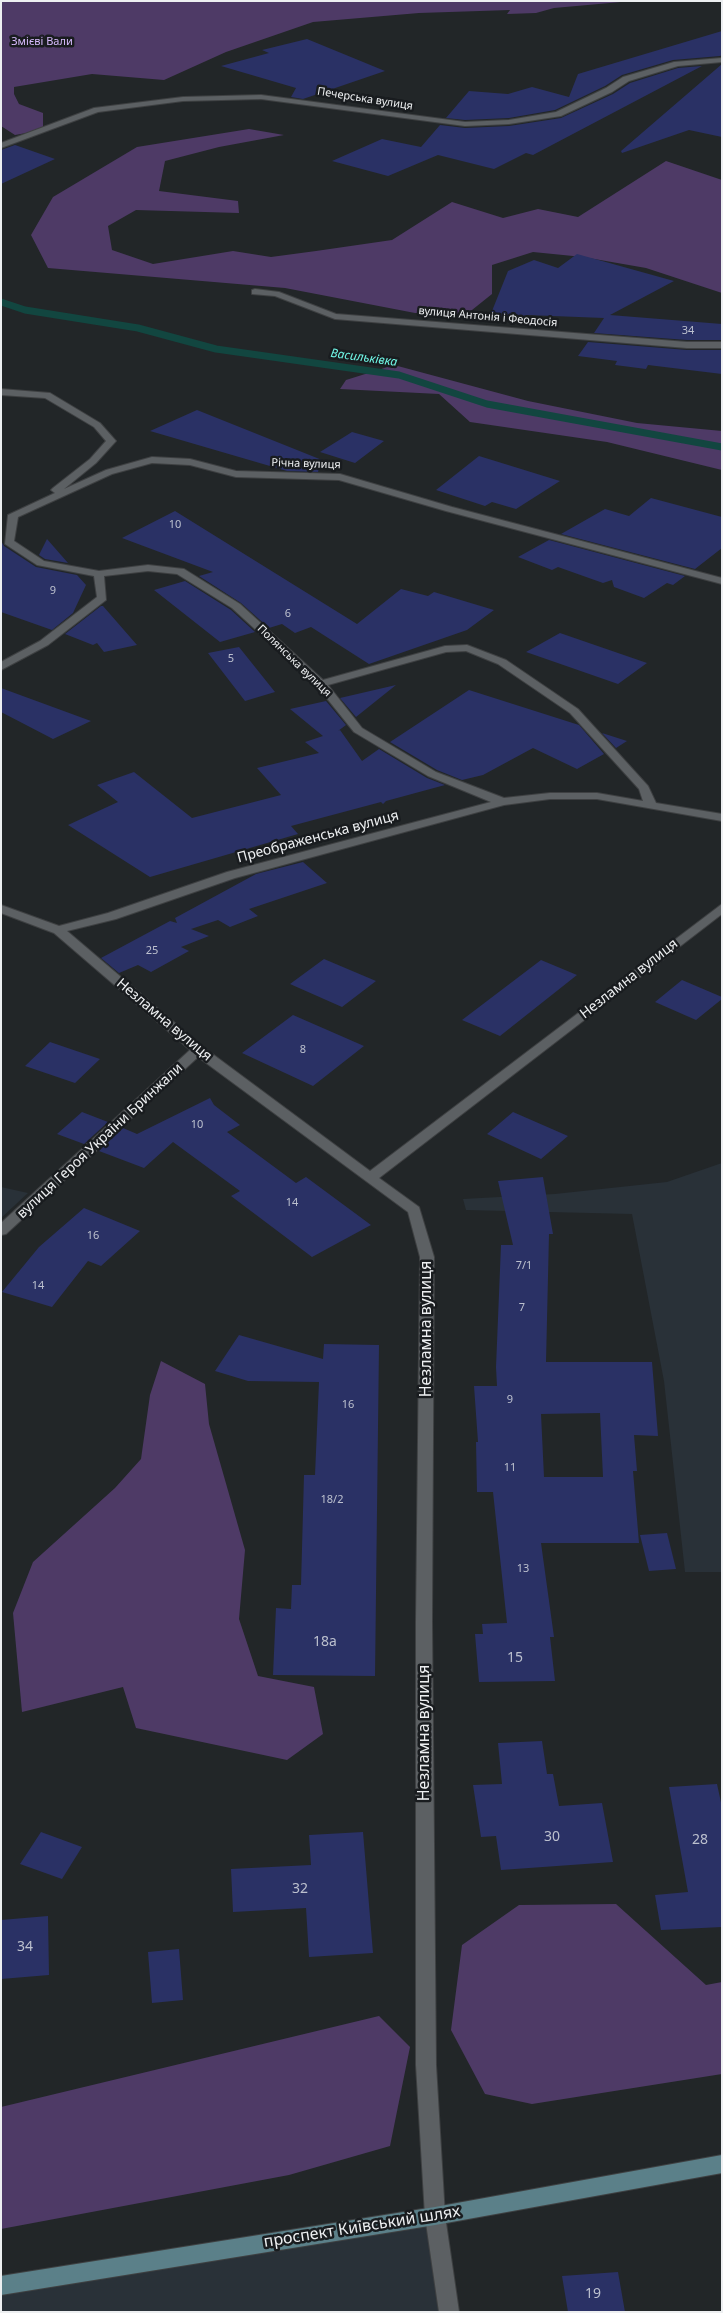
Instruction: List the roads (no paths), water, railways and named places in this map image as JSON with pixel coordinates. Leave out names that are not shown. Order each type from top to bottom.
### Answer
[{"type":"main road","name":"проспект Київський шлях","points":[[1,2286],[435,2216],[722,2164]]},
{"type":"street","name":"Печерська вулиця","points":[[1,146],[97,110],[183,99],[261,97],[465,124],[509,122],[558,114],[609,90],[626,79],[677,64],[722,60]]},
{"type":"street","name":"вулиця Антонія і Феодосія","points":[[255,292],[276,294],[335,316],[687,345],[722,345]]},
{"type":"street","points":[[1,392],[46,395],[97,425],[111,441],[93,461],[40,503]]},
{"type":"street","name":"Річна вулиця","points":[[99,574],[41,563],[10,542],[13,515],[109,472],[152,460],[190,462],[236,474],[340,477],[449,509],[722,581]]},
{"type":"street","name":"Полянська вулиця","points":[[99,574],[148,568],[180,571],[236,606],[321,684],[358,730],[432,774],[503,802]]},
{"type":"street","points":[[1,667],[44,643],[102,598],[99,574]]},
{"type":"street","points":[[321,684],[445,649],[467,648],[502,662],[574,711],[644,788],[651,805]]},
{"type":"street","name":"Преображенська вулиця","points":[[58,930],[112,916],[231,875],[503,802],[550,796],[597,796],[722,818]]},
{"type":"street","name":"Незламна вулиця","points":[[370,1178],[722,908]]},
{"type":"street","points":[[1,909],[58,930]]},
{"type":"street","name":"Незламна вулиця","points":[[58,930],[198,1050],[414,1210],[427,1257],[426,2065],[435,2216],[450,2312]]},
{"type":"street","name":"вулиця Героя України Бринжали","points":[[1,1231],[198,1050]]},
{"type":"waterway","name":"Васильківка","points":[[1,302],[25,310],[138,328],[216,349],[399,375],[487,404],[722,447]]},
{"type":"park label","name":"Змієві Вали","points":[[42,42]]}]
